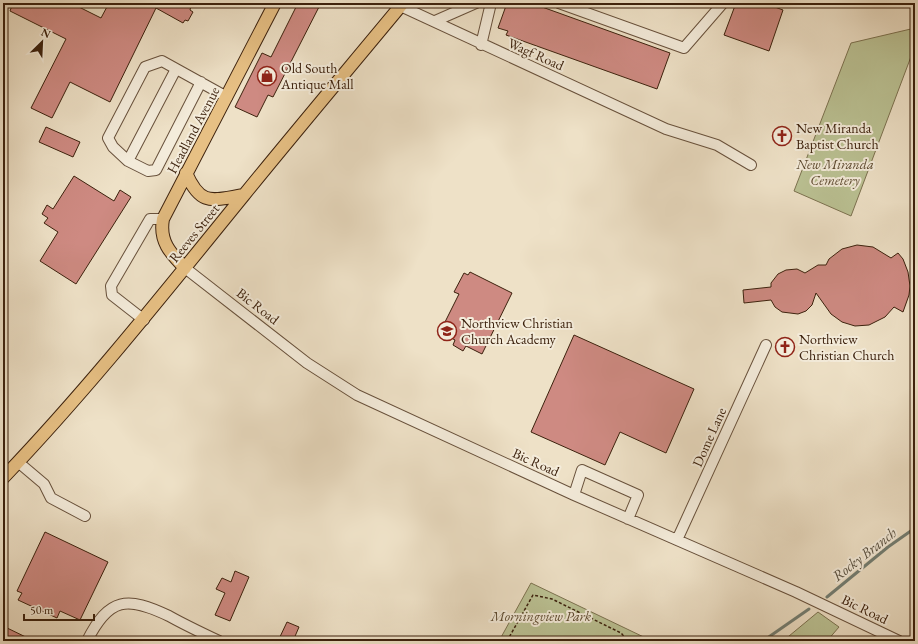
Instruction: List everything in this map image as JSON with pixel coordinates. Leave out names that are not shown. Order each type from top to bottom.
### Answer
[{"type":"main road","name":"Headland Avenue","points":[[186,268],[170,254],[166,246],[162,233],[163,219],[275,3]]},
{"type":"main road","name":"Reeves Street","points":[[3,478],[44,435],[144,320],[399,4]]},
{"type":"main road","points":[[186,173],[196,192],[208,199],[215,200],[244,195]]},
{"type":"street","points":[[435,21],[476,3]]},
{"type":"street","points":[[481,44],[491,3]]},
{"type":"street","points":[[559,3],[684,48],[723,3]]},
{"type":"street","name":"Wagf Road","points":[[399,4],[481,44],[666,129],[718,145],[751,165]]},
{"type":"street","points":[[201,82],[156,170],[148,171],[128,161],[113,147],[108,138],[145,67],[162,61],[201,82],[227,97]]},
{"type":"street","points":[[128,161],[176,69]]},
{"type":"street","points":[[144,320],[112,295],[111,286],[150,219],[163,219]]},
{"type":"street","name":"Bic Road","points":[[186,268],[307,363],[356,395],[574,495],[796,592],[899,641]]},
{"type":"street","name":"Dome Lane","points":[[677,540],[766,345]]},
{"type":"street","points":[[18,462],[44,484],[51,498],[85,516]]},
{"type":"street","points":[[574,495],[582,470],[638,495],[628,519]]},
{"type":"street","points":[[87,641],[98,620],[107,611],[119,605],[134,603],[149,607],[219,641]]},
{"type":"path","points":[[507,641],[533,595],[552,599],[621,633],[628,641]]},
{"type":"green space","name":"New Miranda Cemetery","points":[[915,28],[915,46],[851,216],[794,191],[851,43]]},
{"type":"green space","name":"Morningview Park","points":[[531,583],[652,641],[499,641]]},
{"type":"green space","points":[[818,612],[839,627],[827,641],[783,641]]},
{"type":"building","points":[[13,3],[71,3],[101,18],[109,3],[184,3],[191,6],[190,10],[193,12],[188,21],[185,20],[183,23],[156,8],[110,102],[70,82],[52,118],[31,108],[66,39],[10,11]]},
{"type":"building","name":"Old South Antique Mall","points":[[298,3],[321,3],[273,97],[268,95],[257,117],[235,107],[262,53],[271,57]]},
{"type":"building","points":[[507,3],[531,3],[670,53],[657,89],[506,35],[508,31],[498,28]]},
{"type":"building","points":[[736,3],[764,3],[783,10],[769,51],[724,35]]},
{"type":"building","points":[[46,127],[80,142],[73,157],[39,142]]},
{"type":"building","points":[[74,176],[114,201],[120,190],[131,197],[76,284],[40,261],[58,232],[44,223],[48,218],[42,214],[47,205],[53,209]]},
{"type":"building","points":[[857,245],[873,247],[891,258],[898,253],[903,259],[908,272],[910,286],[909,295],[903,312],[894,307],[885,317],[869,325],[855,326],[842,322],[831,314],[816,293],[812,305],[806,311],[798,314],[782,312],[775,307],[771,300],[744,303],[743,290],[771,287],[771,283],[778,274],[786,270],[797,269],[805,273],[818,265],[826,265],[829,259],[842,249]]},
{"type":"building","points":[[470,272],[512,293],[482,354],[466,346],[463,351],[453,345],[455,340],[440,332],[459,294],[454,292],[464,273],[468,275]]},
{"type":"building","points":[[574,335],[694,389],[666,453],[620,432],[605,465],[531,432]]},
{"type":"building","points":[[45,532],[108,562],[80,620],[60,611],[57,618],[18,600],[22,593],[17,591]]},
{"type":"building","points":[[235,571],[249,577],[230,621],[215,615],[225,593],[216,589],[222,578],[231,582]]},
{"type":"building","points":[[287,622],[299,627],[293,641],[278,641]]},
{"type":"building","points":[[3,626],[34,641],[3,641]]},
{"type":"waterway","name":"Rocky Branch","points":[[827,597],[888,547],[915,528]]},
{"type":"waterway","name":"Rocky Branch","points":[[763,641],[809,609]]},
{"type":"place","name":"Old South Antique Mall","points":[[267,76]]},
{"type":"place","name":"New Miranda Baptist Church","points":[[782,136]]},
{"type":"place","name":"Northview Christian Church Academy","points":[[447,331]]},
{"type":"place","name":"Northview Christian Church","points":[[785,347]]}]
